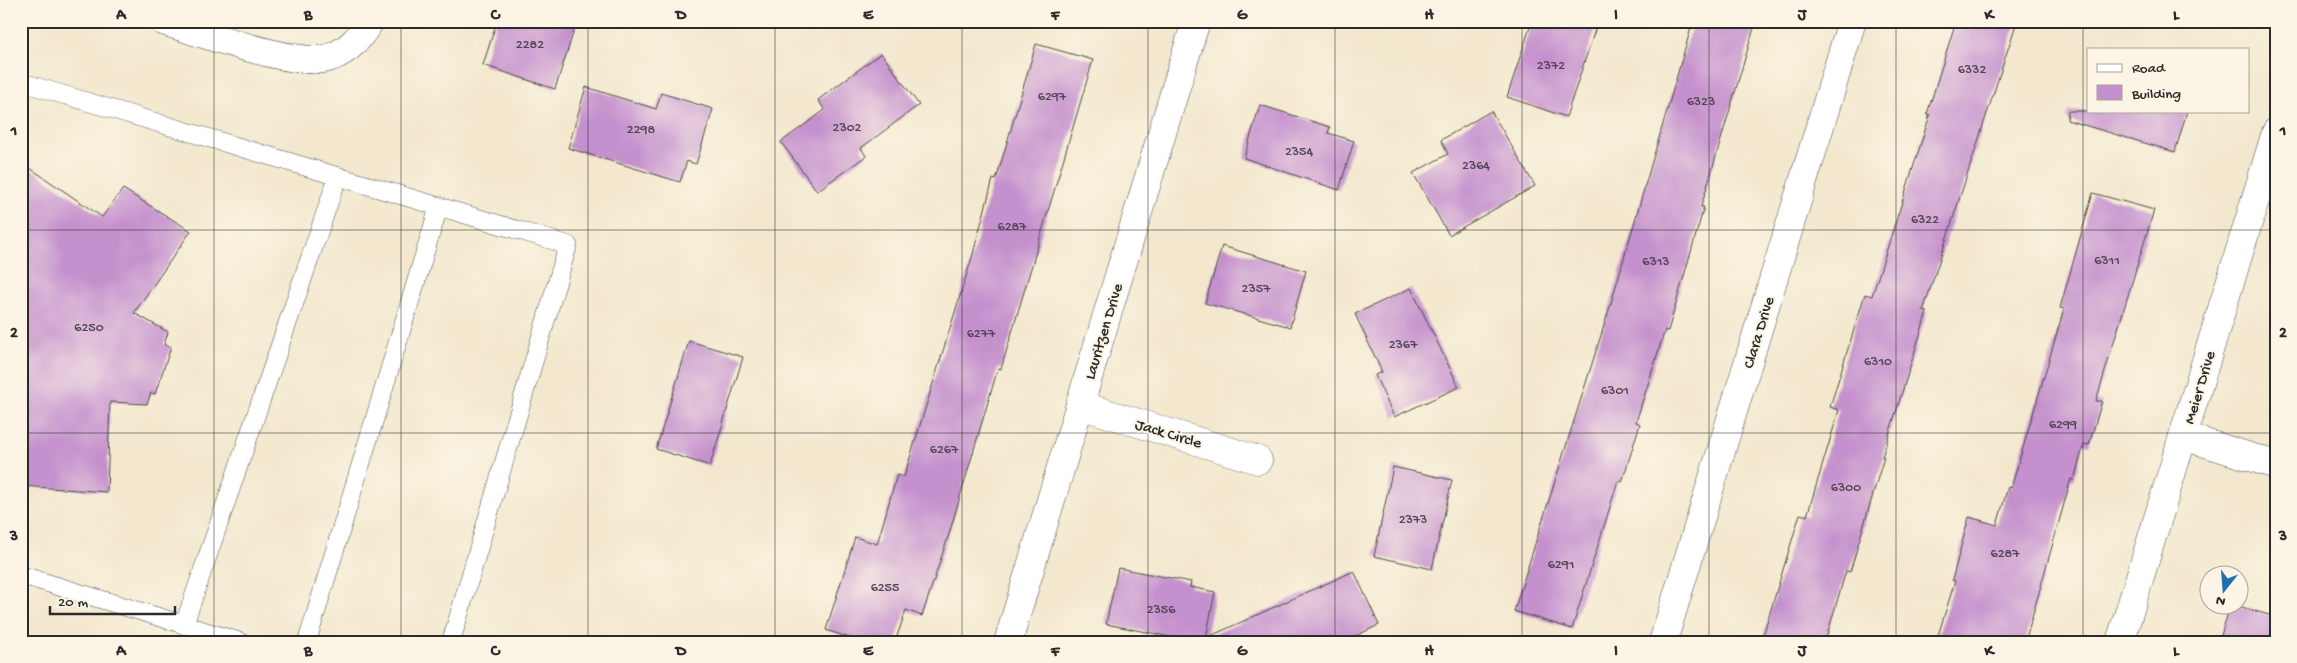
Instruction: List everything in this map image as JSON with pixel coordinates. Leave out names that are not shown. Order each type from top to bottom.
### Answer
[{"type":"street","points":[[163,21],[248,48],[299,60],[330,58],[358,41],[370,21]]},
{"type":"street","name":"Lauritzen Drive","points":[[1008,642],[1196,21]]},
{"type":"street","name":"Clara Drive","points":[[1663,642],[1852,21]]},
{"type":"street","name":"Meier Drive","points":[[2120,642],[2276,132]]},
{"type":"street","name":"Jack Circle","points":[[1080,405],[1258,460]]},
{"type":"street","points":[[2183,436],[2276,465]]},
{"type":"lane","points":[[21,82],[568,245],[451,642]]},
{"type":"lane","points":[[184,625],[338,176]]},
{"type":"lane","points":[[307,642],[439,206]]},
{"type":"lane","points":[[21,575],[241,642]]},
{"type":"building","points":[[497,21],[577,21],[555,89],[483,65]]},
{"type":"building","points":[[1532,21],[1598,21],[1566,117],[1507,97]]},
{"type":"building","points":[[1693,21],[1756,21],[1701,207],[1704,207],[1668,331],[1665,330],[1636,422],[1640,424],[1622,482],[1618,481],[1572,629],[1514,611],[1608,313]]},
{"type":"building","points":[[1956,21],[2017,21],[1923,311],[1927,312],[1882,457],[1884,457],[1850,572],[1846,571],[1825,642],[1761,642],[1800,514],[1807,516],[1839,410],[1830,407],[1865,294],[1872,296],[1930,115],[1927,114]]},
{"type":"building","points":[[1036,44],[1093,60],[1001,369],[998,368],[949,534],[922,616],[906,610],[895,642],[862,642],[826,630],[855,537],[877,544],[897,475],[904,477],[973,254],[993,179],[996,180]]},
{"type":"building","points":[[881,53],[919,105],[861,148],[866,156],[817,191],[781,142],[825,110],[818,100]]},
{"type":"building","points":[[586,87],[656,109],[661,93],[713,109],[696,164],[687,161],[680,182],[568,148]]},
{"type":"building","points":[[1260,105],[1330,127],[1328,133],[1354,141],[1339,190],[1244,158]]},
{"type":"building","points":[[1491,111],[1535,186],[1449,235],[1413,173],[1448,154],[1441,140]]},
{"type":"building","points":[[2068,111],[2187,112],[2175,152],[2067,120]]},
{"type":"building","points":[[21,162],[102,217],[123,189],[191,231],[134,313],[168,332],[164,345],[171,347],[155,394],[151,393],[147,404],[110,402],[107,492],[21,486]]},
{"type":"building","points":[[2093,193],[2154,210],[2096,401],[2102,401],[2089,445],[2084,444],[2074,480],[2071,479],[2025,642],[1936,642],[1955,581],[1952,580],[1969,517],[1997,525],[2008,487],[2011,488],[2064,309],[2060,308]]},
{"type":"building","points":[[1222,246],[1306,271],[1290,327],[1205,303]]},
{"type":"building","points":[[1411,288],[1459,387],[1394,417],[1375,375],[1382,372],[1355,314]]},
{"type":"building","points":[[689,341],[743,357],[710,466],[656,449]]},
{"type":"building","points":[[1393,467],[1452,480],[1432,569],[1374,556]]},
{"type":"building","points":[[1118,568],[1191,582],[1190,587],[1215,592],[1206,638],[1354,571],[1379,625],[1342,642],[1196,642],[1106,624]]},
{"type":"building","points":[[2250,609],[2276,617],[2276,642],[2219,642],[2227,616],[2250,616]]}]
